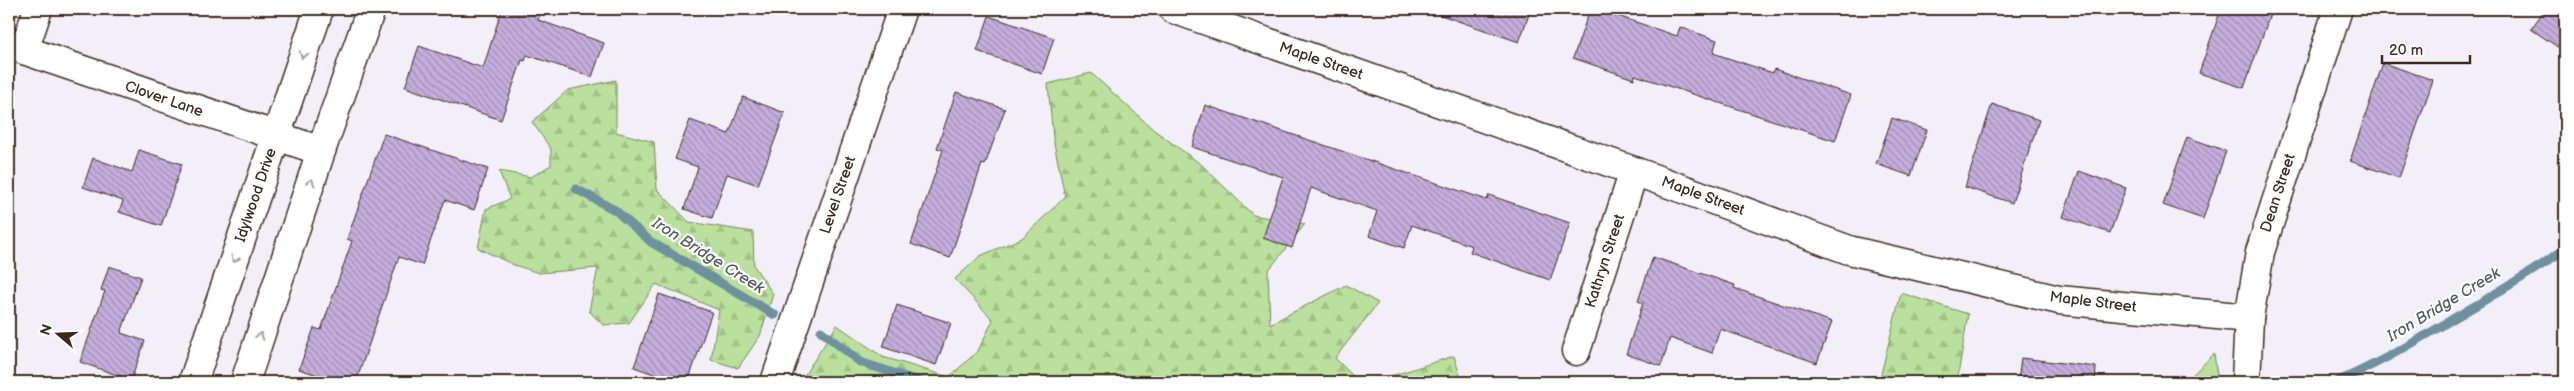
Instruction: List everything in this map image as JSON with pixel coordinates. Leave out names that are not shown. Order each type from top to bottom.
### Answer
[{"type":"street","points":[[16,48],[38,9]]},
{"type":"street","name":"Idylwood Drive","points":[[193,382],[319,9]]},
{"type":"street","points":[[245,382],[321,151],[371,9]]},
{"type":"street","name":"Level Street","points":[[775,382],[902,9]]},
{"type":"street","name":"Maple Street","points":[[1172,9],[1634,171],[1858,252],[2059,300],[2249,318]]},
{"type":"street","name":"Dean Street","points":[[2246,382],[2249,318],[2266,228],[2338,9]]},
{"type":"street","name":"Clover Lane","points":[[16,48],[321,151]]},
{"type":"street","name":"Kathryn Street","points":[[1576,351],[1634,171]]},
{"type":"green space","points":[[1091,73],[1154,130],[1202,165],[1253,215],[1305,224],[1268,271],[1270,324],[1346,285],[1378,303],[1335,358],[1359,382],[800,382],[837,325],[883,357],[949,377],[978,351],[993,320],[955,279],[980,256],[1022,238],[1065,197],[1053,138],[1048,84]]},
{"type":"green space","points":[[616,80],[616,132],[654,142],[657,189],[689,222],[753,232],[754,266],[773,294],[760,336],[738,368],[711,360],[719,310],[656,284],[629,323],[603,325],[589,311],[598,268],[539,273],[514,265],[478,248],[486,209],[510,199],[499,171],[531,177],[551,165],[551,149],[532,122],[568,90]]},
{"type":"green space","points":[[1901,293],[1968,314],[1957,382],[1879,382]]},
{"type":"green space","points":[[2214,354],[2218,382],[2185,382]]},
{"type":"green space","points":[[1454,356],[1462,382],[1372,382]]},
{"type":"building","points":[[502,9],[542,9],[538,20],[604,43],[592,77],[527,55],[525,61],[522,60],[501,120],[405,87],[419,46],[483,68]]},
{"type":"building","points":[[1435,9],[1531,9],[1519,42],[1435,13]]},
{"type":"building","points":[[1590,9],[1597,9],[1677,36],[1680,27],[1717,40],[1713,53],[1773,73],[1774,69],[1851,95],[1835,141],[1635,75],[1634,79],[1573,58]]},
{"type":"building","points":[[2221,9],[2272,9],[2244,88],[2199,73]]},
{"type":"building","points":[[2545,9],[2565,9],[2565,52],[2531,29]]},
{"type":"building","points":[[989,16],[1054,38],[1042,74],[977,51]]},
{"type":"building","points":[[2383,63],[2433,80],[2399,178],[2350,161]]},
{"type":"building","points":[[956,92],[1005,109],[985,165],[982,164],[950,258],[911,244],[943,150],[937,148]]},
{"type":"building","points":[[743,97],[785,113],[758,185],[727,174],[712,218],[684,209],[698,167],[675,159],[690,120],[729,134]]},
{"type":"building","points":[[1992,104],[2039,120],[2012,203],[1965,187]]},
{"type":"building","points":[[1205,105],[1487,200],[1489,195],[1570,223],[1550,280],[1470,252],[1472,246],[1412,225],[1404,248],[1369,236],[1377,211],[1311,188],[1292,248],[1263,238],[1283,177],[1192,147]]},
{"type":"building","points":[[1892,118],[1927,130],[1911,176],[1876,164]]},
{"type":"building","points":[[384,134],[488,169],[474,210],[445,200],[422,265],[399,257],[356,382],[339,382],[299,369],[314,328],[321,330],[352,241],[347,239]]},
{"type":"building","points":[[2187,137],[2226,151],[2203,219],[2163,205]]},
{"type":"building","points":[[139,150],[182,164],[161,226],[119,212],[123,201],[83,187],[93,158],[132,172]]},
{"type":"building","points":[[2079,171],[2126,188],[2110,233],[2063,217]]},
{"type":"building","points":[[1653,257],[1735,285],[1734,288],[1832,322],[1817,363],[1720,329],[1712,353],[1670,338],[1661,366],[1626,354],[1643,303],[1638,301]]},
{"type":"building","points":[[109,266],[141,277],[121,333],[145,341],[131,380],[80,362],[105,291],[101,290]]},
{"type":"building","points":[[659,294],[712,312],[688,382],[677,382],[634,367]]},
{"type":"building","points":[[897,305],[951,323],[936,365],[883,347]]},
{"type":"building","points":[[2021,358],[2096,367],[2095,382],[2018,382]]},
{"type":"waterway","name":"Iron Bridge Creek","points":[[576,189],[615,210],[651,242],[775,315]]},
{"type":"waterway","name":"Iron Bridge Creek","points":[[2336,382],[2409,345],[2509,286],[2565,249]]},
{"type":"waterway","name":"Iron Bridge Creek","points":[[821,331],[860,362],[921,382]]}]
